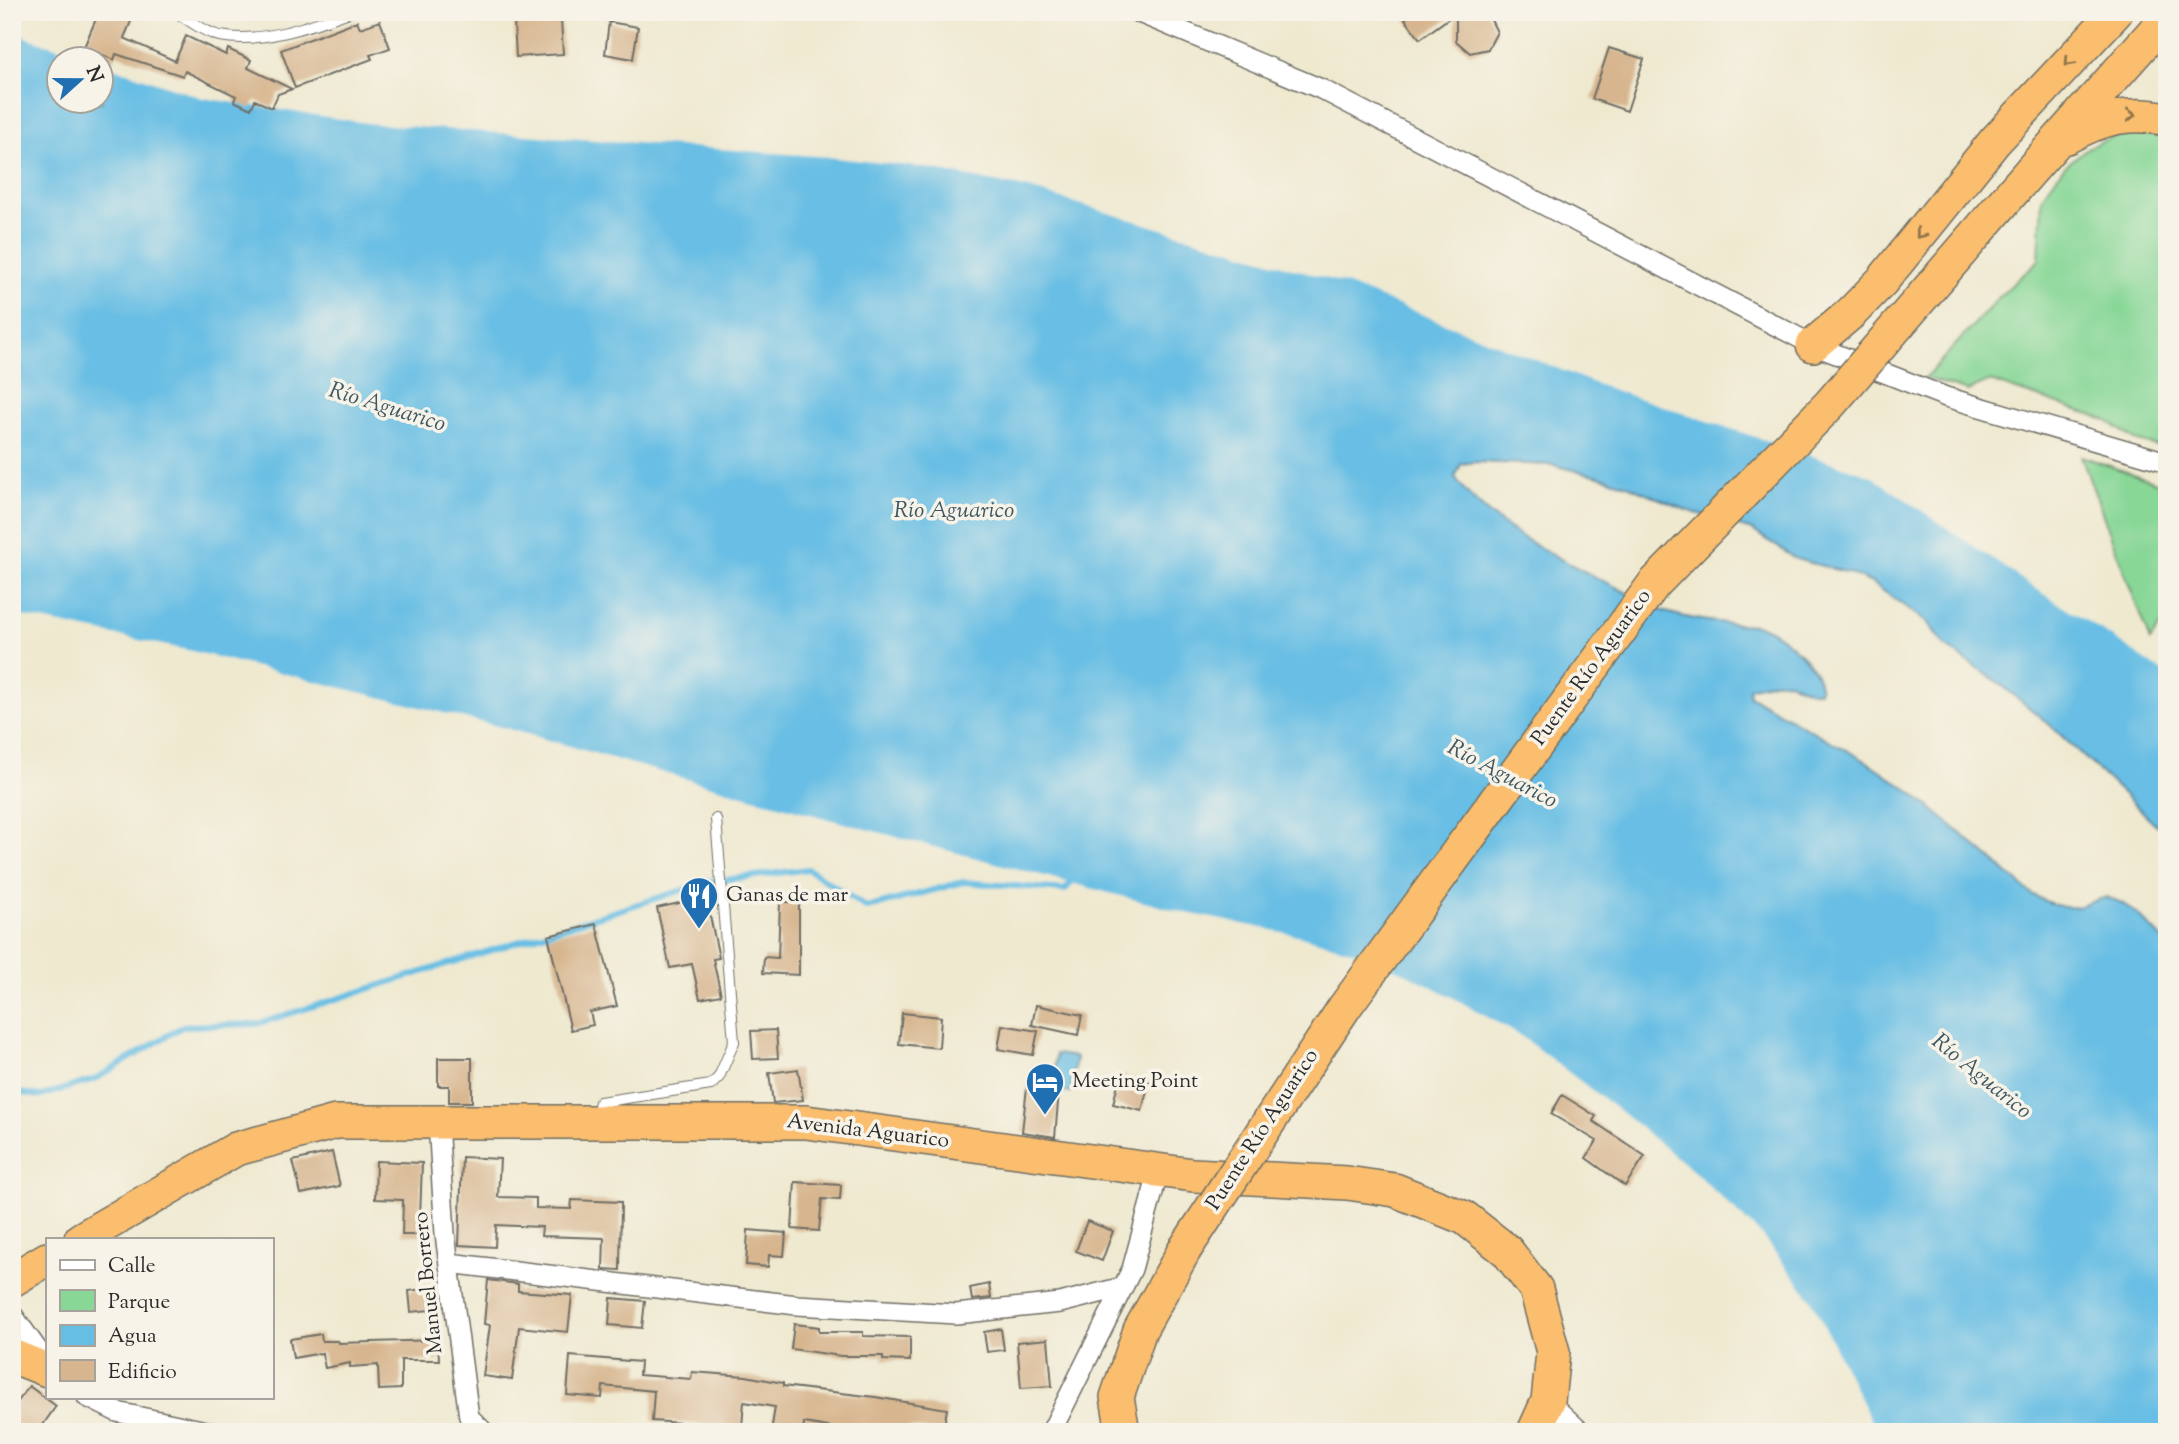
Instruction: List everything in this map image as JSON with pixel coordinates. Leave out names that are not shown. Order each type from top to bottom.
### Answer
[{"type":"highway","points":[[1813,345],[1851,313],[1882,281],[1995,141],[2116,12]]},
{"type":"highway","name":"Puente Río Aguarico","points":[[1123,1432],[1117,1396],[1140,1330],[1185,1249],[1344,1008],[1654,584],[1830,404],[2167,17]]},
{"type":"highway","points":[[2043,157],[2089,125],[2119,115],[2146,114],[2167,119]]},
{"type":"highway","name":"Avenida Aguarico","points":[[83,1238],[236,1149],[336,1122],[806,1122],[1193,1175],[1296,1179],[1395,1191],[1465,1218],[1507,1251],[1536,1289],[1553,1352],[1548,1401]]},
{"type":"highway","points":[[12,1280],[46,1260]]},
{"type":"highway","points":[[12,1356],[46,1370]]},
{"type":"highway","points":[[1534,1432],[1548,1401]]},
{"type":"street","points":[[1137,12],[1321,89],[1813,345],[1946,397],[2167,462]]},
{"type":"street","name":"Manuel Borrero","points":[[438,1122],[445,1234],[469,1417],[484,1432]]},
{"type":"street","points":[[1051,1432],[1132,1269],[1159,1170]]},
{"type":"street","points":[[449,1263],[797,1306],[956,1314],[1060,1303],[1123,1287]]},
{"type":"street","points":[[12,1314],[46,1362]]},
{"type":"street","points":[[89,1398],[117,1412],[211,1432]]},
{"type":"street","points":[[1548,1401],[1581,1432]]},
{"type":"lane","points":[[176,12],[217,35],[250,38],[319,23],[348,12]]},
{"type":"lane","points":[[595,1121],[600,1102],[711,1085],[719,1077],[734,1042],[716,819]]},
{"type":"green space","points":[[2150,134],[2167,139],[2167,449],[2135,440],[2106,420],[1990,381],[1968,391],[1925,378],[2004,292],[2039,260],[2042,197],[2063,168],[2087,148],[2114,136]]},
{"type":"green space","points":[[2081,456],[2167,486],[2167,617],[2150,641]]},
{"type":"water","name":"Río Aguarico","points":[[12,51],[46,63],[46,116],[116,116],[116,87],[198,115],[369,141],[820,174],[921,185],[1025,206],[1341,301],[1592,401],[1862,491],[2167,696],[2167,835],[2049,724],[1999,683],[1945,646],[1927,622],[1872,583],[1849,573],[1796,559],[1752,530],[1686,510],[1625,484],[1595,475],[1553,465],[1475,462],[1461,464],[1455,477],[1486,511],[1528,541],[1651,606],[1690,618],[1760,626],[1781,637],[1809,663],[1819,683],[1819,691],[1810,691],[1792,683],[1778,681],[1749,688],[1750,696],[1866,761],[1913,793],[2033,895],[2064,907],[2080,906],[2102,898],[2112,899],[2135,912],[2167,945],[2167,1432],[1896,1432],[1825,1288],[1774,1223],[1705,1158],[1530,1021],[1410,956],[1358,934],[1301,918],[1187,895],[836,803],[509,711],[192,633],[12,596]]},
{"type":"water","points":[[1056,1054],[1076,1057],[1071,1092],[1052,1090]]},
{"type":"building","points":[[99,12],[135,12],[124,38],[175,61],[186,36],[226,55],[228,49],[251,60],[248,68],[292,89],[278,94],[272,108],[255,100],[251,109],[234,101],[236,96],[185,71],[183,76],[116,54],[116,46],[84,46]]},
{"type":"building","points":[[1413,12],[1487,12],[1497,32],[1488,49],[1470,53],[1456,41],[1456,13],[1420,39],[1405,19]]},
{"type":"building","points":[[561,19],[563,54],[516,57],[514,22]]},
{"type":"building","points":[[357,21],[360,28],[380,21],[390,48],[370,55],[372,59],[295,88],[281,50]]},
{"type":"building","points":[[609,22],[638,27],[633,59],[605,54]]},
{"type":"building","points":[[1609,48],[1644,59],[1627,111],[1592,99]]},
{"type":"building","points":[[706,897],[719,958],[713,959],[721,995],[700,999],[692,964],[670,968],[657,908]]},
{"type":"building","points":[[780,902],[799,902],[799,975],[763,973],[764,957],[778,958]]},
{"type":"building","points":[[596,924],[617,1006],[590,1012],[593,1025],[571,1030],[548,936]]},
{"type":"building","points":[[1036,1005],[1082,1015],[1078,1035],[1032,1025]]},
{"type":"building","points":[[902,1013],[941,1017],[939,1048],[899,1044]]},
{"type":"building","points":[[1002,1025],[1038,1031],[1033,1055],[998,1049]]},
{"type":"building","points":[[776,1030],[778,1058],[753,1059],[751,1031]]},
{"type":"building","points":[[438,1058],[472,1058],[472,1102],[449,1102],[449,1086],[438,1086]]},
{"type":"building","points":[[798,1069],[803,1100],[773,1103],[769,1073]]},
{"type":"building","points":[[1120,1075],[1149,1082],[1142,1111],[1113,1104]]},
{"type":"building","points":[[1027,1087],[1059,1091],[1055,1137],[1022,1132]]},
{"type":"building","points":[[1562,1095],[1596,1116],[1593,1121],[1645,1156],[1625,1186],[1586,1158],[1597,1141],[1551,1114]]},
{"type":"building","points":[[332,1152],[340,1186],[301,1194],[293,1161]]},
{"type":"building","points":[[462,1157],[500,1159],[498,1197],[536,1198],[536,1208],[571,1209],[572,1200],[621,1202],[620,1270],[603,1269],[604,1238],[541,1236],[542,1227],[496,1225],[495,1247],[459,1245]]},
{"type":"building","points":[[376,1161],[422,1163],[420,1218],[429,1219],[429,1235],[402,1235],[403,1200],[375,1199]]},
{"type":"building","points":[[795,1182],[841,1185],[840,1200],[822,1199],[819,1231],[792,1229]]},
{"type":"building","points":[[1087,1221],[1113,1231],[1102,1261],[1076,1251]]},
{"type":"building","points":[[748,1230],[786,1233],[784,1256],[769,1255],[768,1267],[746,1265]]},
{"type":"building","points":[[488,1280],[518,1284],[518,1291],[572,1295],[568,1332],[519,1327],[512,1380],[483,1376],[490,1325],[484,1324]]},
{"type":"building","points":[[989,1284],[991,1298],[972,1300],[970,1288]]},
{"type":"building","points":[[436,1287],[439,1309],[411,1312],[409,1291]]},
{"type":"building","points":[[611,1298],[645,1301],[642,1328],[609,1325]]},
{"type":"building","points":[[794,1324],[819,1327],[819,1332],[863,1332],[863,1336],[910,1337],[910,1361],[883,1360],[883,1356],[841,1356],[791,1349]]},
{"type":"building","points":[[1001,1329],[1004,1350],[987,1352],[984,1332]]},
{"type":"building","points":[[321,1334],[322,1341],[339,1343],[438,1340],[439,1360],[401,1360],[401,1389],[379,1390],[378,1365],[350,1367],[350,1363],[325,1368],[322,1353],[293,1358],[290,1339]]},
{"type":"building","points":[[1048,1339],[1052,1386],[1021,1388],[1017,1342]]},
{"type":"building","points":[[570,1356],[640,1362],[639,1375],[691,1379],[692,1372],[746,1376],[783,1383],[783,1386],[947,1409],[943,1432],[907,1427],[906,1432],[858,1432],[804,1423],[803,1432],[771,1432],[775,1407],[744,1402],[742,1427],[652,1421],[654,1391],[603,1386],[602,1398],[567,1395]]},
{"type":"building","points":[[29,1386],[56,1406],[38,1432],[18,1432],[12,1428],[12,1410]]},
{"type":"waterway","points":[[12,51],[46,62]]},
{"type":"waterway","points":[[116,87],[198,115],[369,141],[820,174],[921,185],[1025,206],[1341,301],[1592,401],[1862,491],[2167,696]]},
{"type":"waterway","points":[[12,596],[192,633],[509,711],[836,803],[1083,868],[1187,895],[1301,918],[1358,934],[1410,956],[1530,1021],[1705,1158],[1774,1223],[1825,1288],[1896,1432]]},
{"type":"waterway","points":[[12,1092],[41,1096],[96,1079],[183,1026],[257,1024],[708,882],[808,869],[867,908],[963,882],[1065,890],[1087,863]]},
{"type":"place","name":"Ganas de mar","points":[[699,930]]},
{"type":"place","name":"Meeting Point","points":[[1045,1116]]}]
